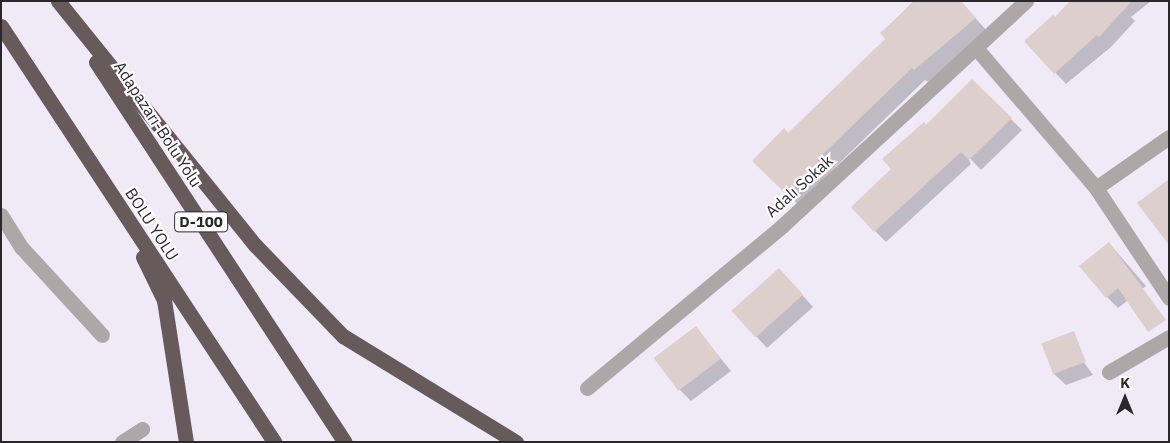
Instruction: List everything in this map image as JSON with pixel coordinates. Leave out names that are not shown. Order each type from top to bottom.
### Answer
[{"type":"highway","name":"Adapazarı-Bolu Yolu","points":[[57,1],[345,442]]},
{"type":"highway","points":[[57,1],[254,245],[343,336],[516,442]]},
{"type":"highway","name":"BOLU YOLU","points":[[1,26],[274,442]]},
{"type":"highway","points":[[111,194],[164,300],[186,442]]},
{"type":"street","name":"Adalı Sokak","points":[[587,388],[782,226],[1026,1]]},
{"type":"street","points":[[976,48],[1096,188],[1169,298]]},
{"type":"street","points":[[1096,188],[1169,137]]},
{"type":"street","points":[[1,215],[22,248],[102,335]]},
{"type":"street","points":[[1110,372],[1169,337]]},
{"type":"street","points":[[122,442],[142,429]]},
{"type":"building","points":[[915,1],[961,1],[976,18],[914,70],[912,68],[817,160],[819,162],[787,195],[752,161],[784,128],[788,133],[885,39],[880,33]]},
{"type":"building","points":[[1070,1],[1132,1],[1099,37],[1097,35],[1054,74],[1024,41],[1053,15],[1055,17]]},
{"type":"building","points":[[972,79],[1012,118],[969,160],[961,152],[874,232],[851,207],[891,169],[882,159],[924,122],[926,125]]},
{"type":"building","points":[[1169,179],[1169,245],[1137,203]]},
{"type":"building","points":[[1109,242],[1166,320],[1148,332],[1118,288],[1106,298],[1079,266]]},
{"type":"building","points":[[779,268],[803,295],[756,338],[731,311]]},
{"type":"building","points":[[696,326],[721,359],[678,391],[654,358]]},
{"type":"building","points":[[1074,331],[1086,362],[1053,374],[1041,344]]}]
